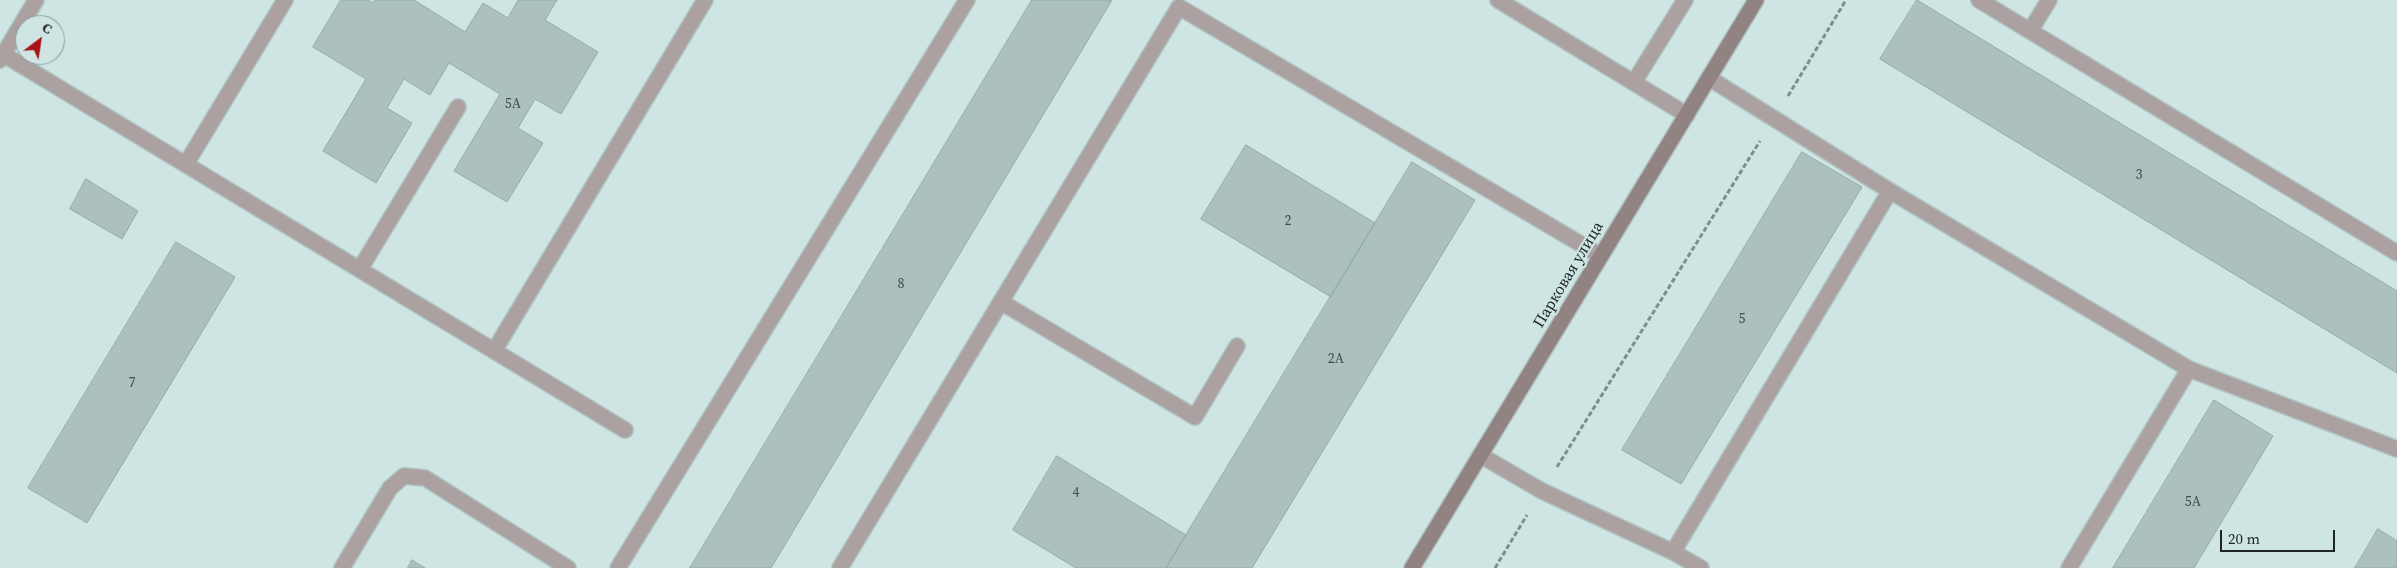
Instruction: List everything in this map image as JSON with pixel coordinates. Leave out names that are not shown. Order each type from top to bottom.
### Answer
[{"type":"main road","name":"Парковая улица","points":[[1412,568],[1756,0]]},
{"type":"lane","points":[[36,0],[2,57],[186,164],[625,430]]},
{"type":"lane","points":[[186,164],[286,0]]},
{"type":"lane","points":[[494,351],[705,0]]},
{"type":"lane","points":[[618,568],[967,0]]},
{"type":"lane","points":[[1498,0],[1687,115]]},
{"type":"lane","points":[[1634,82],[1685,0]]},
{"type":"lane","points":[[1979,0],[2397,253]]},
{"type":"lane","points":[[2030,30],[2049,0]]},
{"type":"lane","points":[[840,568],[1179,7],[1601,256]]},
{"type":"lane","points":[[1709,78],[1890,191],[2189,369],[2397,449]]},
{"type":"lane","points":[[360,269],[458,107]]},
{"type":"lane","points":[[1673,552],[1890,191]]},
{"type":"lane","points":[[1001,302],[1195,417],[1237,346]]},
{"type":"lane","points":[[2069,568],[2189,369]]},
{"type":"lane","points":[[1480,455],[1542,491],[1673,552],[1701,568]]},
{"type":"lane","points":[[342,568],[390,488],[404,476],[425,478],[568,568]]},
{"type":"path","points":[[1495,568],[1846,0]]},
{"type":"building","points":[[341,0],[368,0],[373,3],[375,0],[414,0],[465,32],[483,3],[508,18],[518,0],[557,0],[545,20],[598,52],[561,114],[535,99],[518,128],[543,143],[507,202],[454,171],[500,94],[449,63],[430,95],[404,79],[387,108],[412,123],[376,183],[323,151],[366,79],[313,47]]},
{"type":"building","points":[[1032,0],[1112,0],[771,568],[690,568]]},
{"type":"building","points":[[1917,0],[2397,291],[2397,373],[1880,59]]},
{"type":"building","points":[[1246,145],[1375,223],[1331,297],[1201,219]]},
{"type":"building","points":[[1802,152],[1862,187],[1681,484],[1622,450]]},
{"type":"building","points":[[1412,162],[1475,200],[1252,568],[1166,568]]},
{"type":"building","points":[[86,179],[138,211],[122,239],[70,209]]},
{"type":"building","points":[[176,242],[235,277],[87,523],[28,488]]},
{"type":"building","points":[[2214,400],[2273,436],[2194,568],[2113,568]]},
{"type":"building","points":[[1057,456],[1186,535],[1166,568],[1076,568],[1013,530]]},
{"type":"building","points":[[2378,529],[2397,541],[2397,568],[2355,568]]},
{"type":"building","points":[[412,560],[425,568],[408,568]]}]
